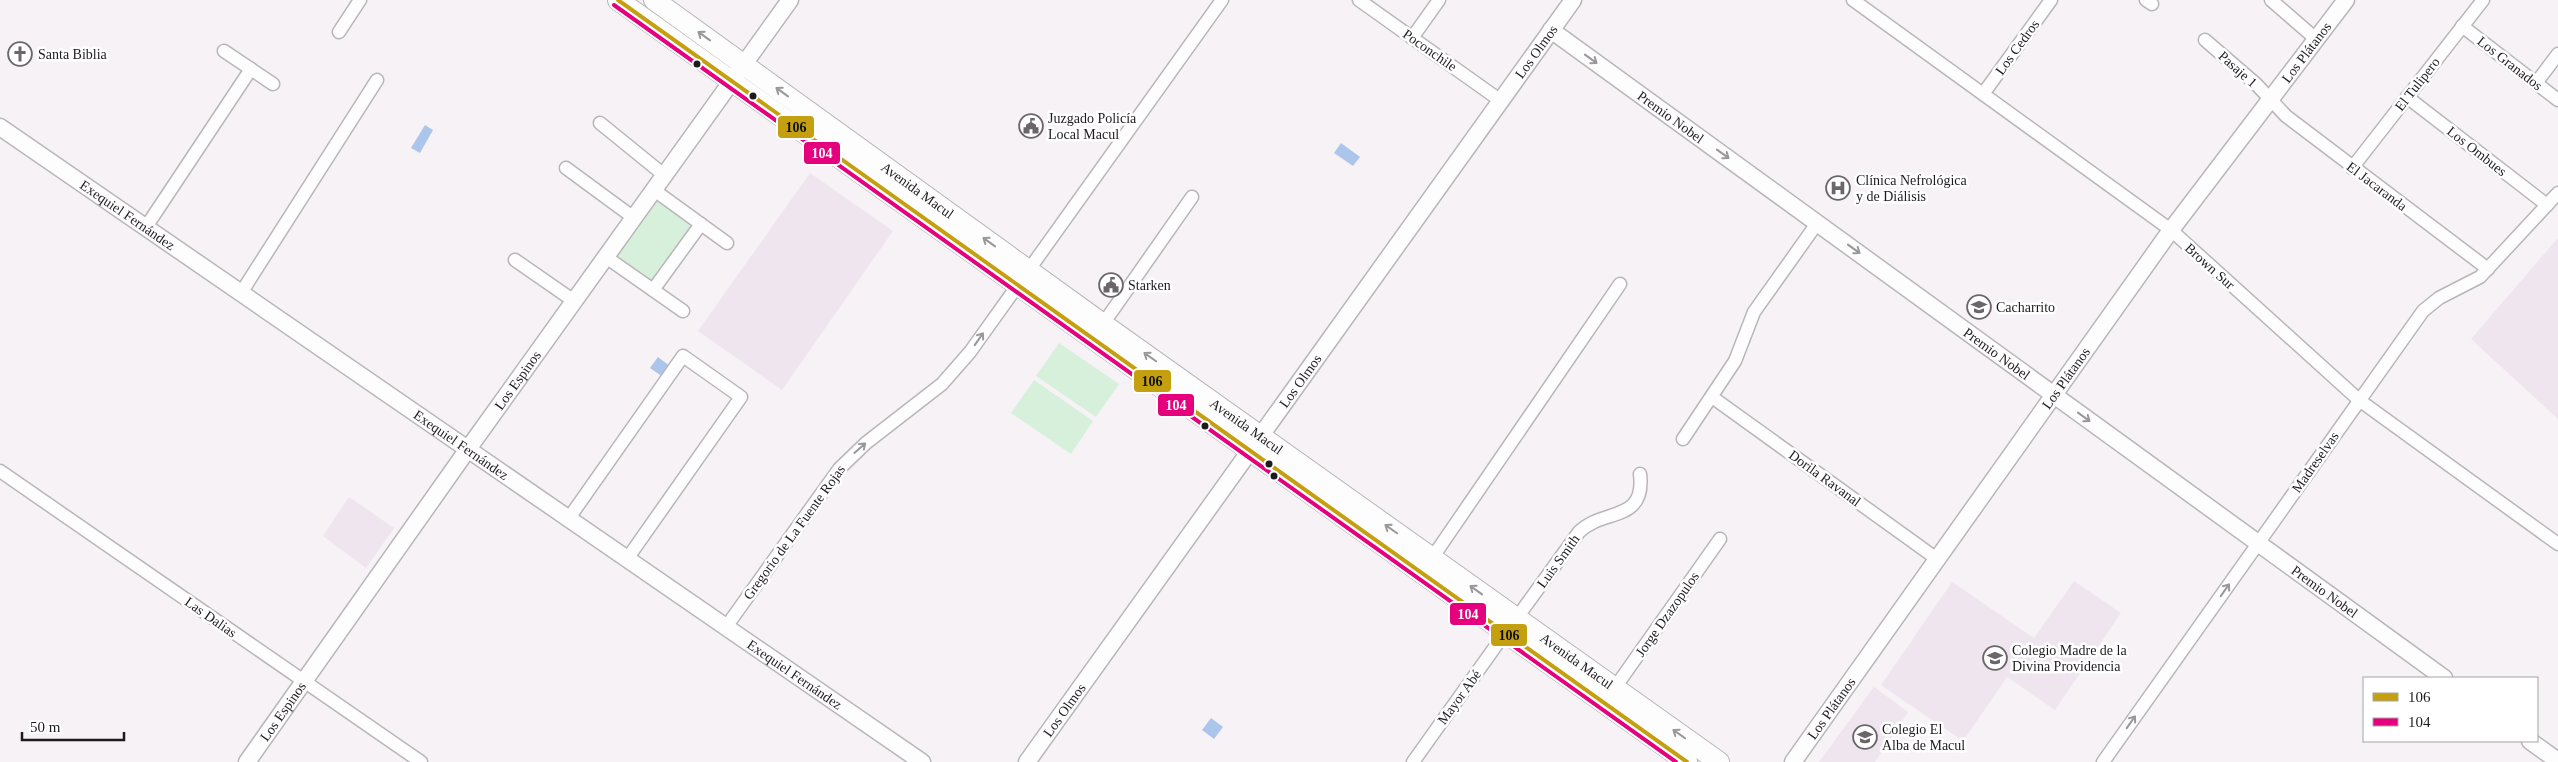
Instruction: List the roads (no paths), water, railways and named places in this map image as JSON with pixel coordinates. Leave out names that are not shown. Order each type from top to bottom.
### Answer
[{"type":"main road","name":"Avenida Macul","points":[[618,0],[732,82],[1023,278],[1256,444],[1511,626],[1687,762]]},
{"type":"main road","name":"Avenida Macul","points":[[654,0],[744,65],[1023,278],[1103,324],[1256,444]]},
{"type":"main road","name":"Avenida Macul","points":[[1511,626],[1614,689],[1718,762]]},
{"type":"street","points":[[339,32],[360,0]]},
{"type":"street","name":"Los Espinos","points":[[247,762],[468,449],[790,0]]},
{"type":"street","name":"Gregorio de La Fuente Rojas","points":[[726,627],[839,469],[856,450],[928,396],[956,368],[1023,278],[1222,0]]},
{"type":"street","name":"Poconchile","points":[[1359,0],[1501,101]]},
{"type":"street","points":[[1412,38],[1439,0]]},
{"type":"street","name":"Los Olmos","points":[[1027,762],[1573,0]]},
{"type":"street","name":"Brown Sur","points":[[1853,0],[2171,230],[2359,400],[2558,544]]},
{"type":"street","name":"Los Cedros","points":[[1983,94],[2051,0]]},
{"type":"street","points":[[2271,0],[2316,39]]},
{"type":"street","name":"Los Plátanos","points":[[1793,762],[2171,230],[2346,0]]},
{"type":"street","name":"El Tulipero","points":[[2352,168],[2483,0]]},
{"type":"street","name":"Los Granados","points":[[2462,26],[2558,100]]},
{"type":"street","name":"Premio Nobel","points":[[1551,30],[2443,677]]},
{"type":"street","name":"Pasaje 1","points":[[2206,40],[2256,84],[2269,100]]},
{"type":"street","points":[[224,51],[273,84]]},
{"type":"street","points":[[2536,83],[2558,54]]},
{"type":"street","points":[[146,227],[251,69]]},
{"type":"street","points":[[241,293],[377,80]]},
{"type":"street","name":"Los Ombues","points":[[2407,97],[2547,205]]},
{"type":"street","name":"El Jacaranda","points":[[2269,100],[2286,116],[2352,168],[2488,269]]},
{"type":"street","points":[[600,123],[664,175]]},
{"type":"street","name":"Exequiel Fernández","points":[[0,126],[922,762]]},
{"type":"street","points":[[566,168],[634,218]]},
{"type":"street","points":[[654,190],[728,243]]},
{"type":"street","name":"Madreselvas","points":[[2103,762],[2427,306],[2472,282],[2488,269],[2558,193]]},
{"type":"street","points":[[1103,324],[1192,197]]},
{"type":"street","points":[[1683,439],[1735,360],[1754,312],[1818,222]]},
{"type":"street","points":[[653,290],[701,224]]},
{"type":"street","points":[[606,257],[683,311]]},
{"type":"street","points":[[514,260],[574,301]]},
{"type":"street","points":[[1427,566],[1620,284]]},
{"type":"street","points":[[569,518],[683,356],[741,397],[627,559]]},
{"type":"street","name":"Dorila Ravanal","points":[[1712,397],[1937,559]]},
{"type":"street","name":"Las Dalias","points":[[0,471],[422,762]]},
{"type":"street","name":"Luis Smith","points":[[1511,626],[1583,527],[1596,519],[1618,514],[1629,509],[1637,500],[1642,488],[1640,474]]},
{"type":"street","name":"Jorge Dzazopulos","points":[[1614,689],[1720,539]]},
{"type":"street","name":"Mayor Abé","points":[[1412,762],[1511,626]]},
{"type":"street","points":[[2531,742],[2558,761]]},
{"type":"water","points":[[425,125],[433,130],[420,153],[411,148]]},
{"type":"water","points":[[1341,143],[1360,157],[1353,166],[1334,153]]},
{"type":"water","points":[[658,357],[671,367],[663,377],[650,368]]},
{"type":"water","points":[[1211,718],[1223,727],[1214,739],[1202,730]]},
{"type":"place","name":"Santa Biblia","points":[[20,54]]},
{"type":"place","name":"Juzgado Policía Local Macul","points":[[1031,126]]},
{"type":"place","name":"Clínica Nefrológica y de Diálisis","points":[[1838,188]]},
{"type":"place","name":"Starken","points":[[1111,285]]},
{"type":"place","name":"Cacharrito","points":[[1979,307]]},
{"type":"place","name":"Colegio Madre de la Divina Providencia","points":[[1995,658]]},
{"type":"place","name":"Colegio El Alba de Macul","points":[[1865,737]]}]
